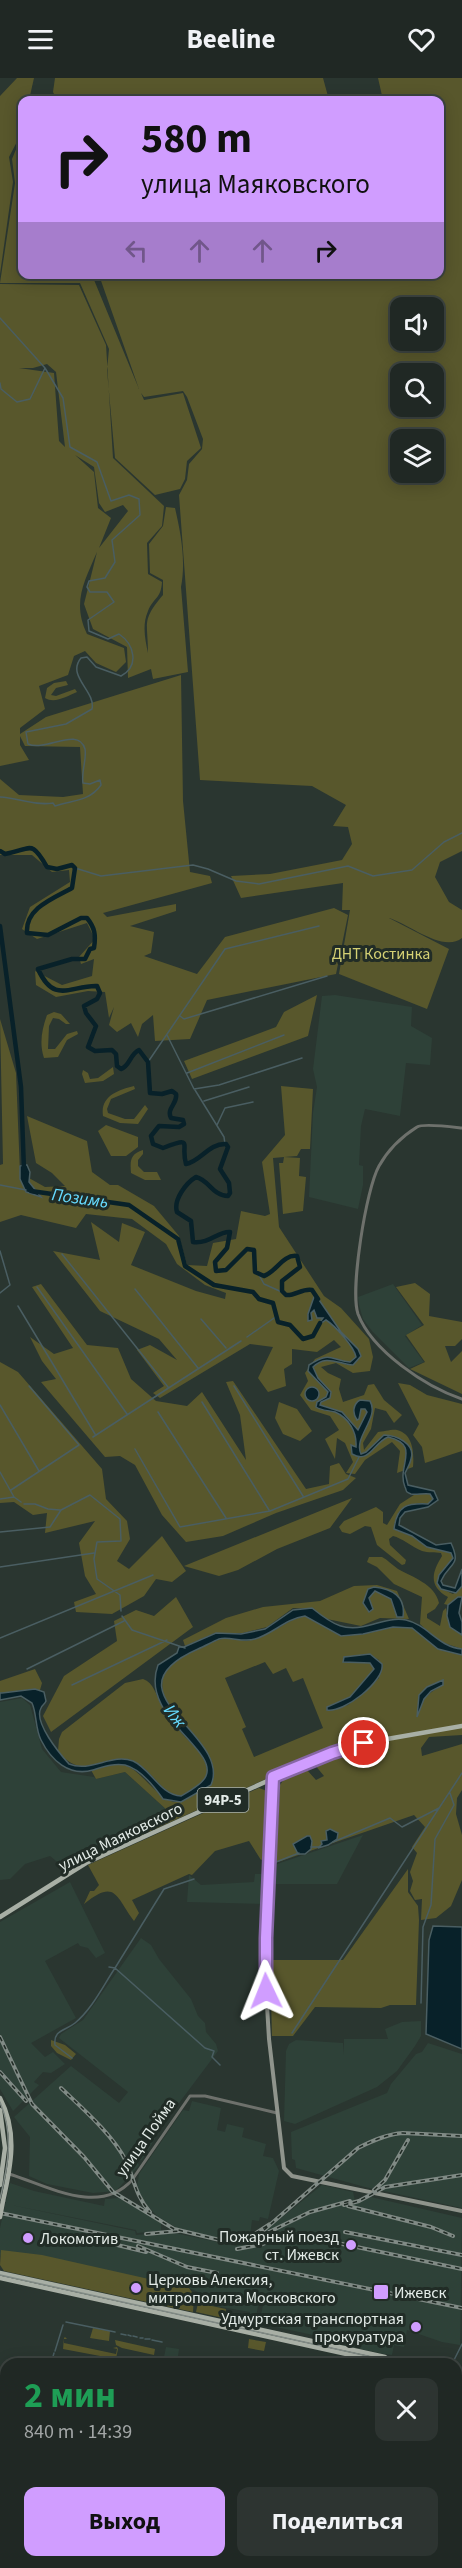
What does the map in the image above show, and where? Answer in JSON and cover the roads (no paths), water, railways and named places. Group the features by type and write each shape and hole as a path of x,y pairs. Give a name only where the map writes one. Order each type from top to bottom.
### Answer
{"main road":[{"name":"улица Маяковского","path":"0,1917 86,1863 273,1777 332,1753 364,1743 462,1726"},
{"path":"273,1777 265,1971 283,2163 289,2175 462,2211"},
{"path":"0,2098 12,2134 0,2185"},
{"path":"0,2110 4,2136 3,2201 0,2217"},
{"path":"0,2273 368,2358"},
{"path":"0,2278 385,2357"}],"street":[{"path":"462,1128 419,1125 393,1146 375,1173 365,1217 355,1281 356,1304 364,1324 384,1348 405,1368 428,1384 462,1399"},
{"name":"улица Пойма","path":"4,2173 44,2188 81,2197 114,2193 123,2189 132,2180 190,2096 205,2096 277,2113"}],"water":[{"path":"27,1165 30,1172 29,1182 41,1197 26,1192 20,1179 20,1166"},
{"path":"315,1294 361,1356 353,1365 327,1360 313,1367 318,1378 331,1392 330,1398 321,1402 320,1405 342,1412 358,1430 367,1412 361,1409 357,1420 354,1414 355,1406 360,1400 370,1401 372,1414 360,1441 361,1454 384,1435 404,1441 411,1449 410,1463 405,1473 408,1485 434,1491 438,1500 428,1507 405,1512 400,1518 399,1525 436,1545 451,1543 455,1561 441,1581 443,1585 455,1588 462,1569 462,1586 456,1593 441,1589 437,1583 439,1575 453,1558 451,1553 427,1547 412,1536 394,1529 395,1521 404,1507 428,1504 433,1499 430,1494 413,1494 406,1491 403,1479 406,1457 404,1445 388,1437 367,1455 352,1454 351,1445 356,1447 356,1441 348,1422 335,1412 316,1407 317,1402 326,1397 328,1392 308,1371 309,1365 326,1357 350,1362 356,1357 348,1342 330,1323 326,1320 317,1326 323,1318 317,1318 314,1310 311,1313 312,1320 308,1321"},
{"path":"309,1387 315,1387 319,1394 315,1401 309,1401 305,1397 305,1391"},
{"path":"374,1587 392,1592 400,1599 403,1617 397,1617 391,1599 375,1591 369,1598 373,1609 369,1612 363,1603 368,1589"},
{"path":"458,1597 462,1597 459,1613 462,1635 450,1627 447,1616 448,1605"},
{"name":"Иж","path":"312,1608 333,1623 347,1627 364,1627 386,1621 406,1620 421,1626 446,1644 462,1649 462,1655 438,1649 412,1628 393,1627 341,1636 305,1616 291,1620 255,1639 223,1638 198,1649 171,1665 162,1681 165,1697 204,1748 213,1766 211,1785 181,1802 163,1799 141,1774 125,1765 112,1765 84,1772 69,1769 50,1754 41,1740 32,1703 21,1696 0,1700 0,1693 35,1689 44,1692 46,1701 41,1708 41,1721 49,1738 69,1764 85,1766 117,1759 133,1761 161,1787 174,1795 181,1796 202,1782 206,1776 207,1766 201,1754 168,1715 159,1700 155,1683 158,1665 177,1653 179,1647 216,1633 241,1634 265,1629 293,1610"},
{"path":"370,1654 382,1664 377,1679 353,1701 334,1710 327,1710 327,1707 350,1697 374,1669 370,1663 343,1662 344,1657"},
{"path":"443,1680 443,1685 431,1691 424,1699 417,1717 419,1695 427,1687"},
{"path":"330,1829 338,1833 337,1839 318,1848 322,1844 321,1841 327,1840 326,1831"},
{"path":"310,1836 312,1841 311,1849 305,1854 298,1854 293,1844"},
{"path":"433,1926 462,1927 462,2049 426,2034 429,1940"}],"waterway":[{"name":"Позимь","path":"0,318 45,368 63,398 70,447 97,462 111,501 129,495 139,499 140,515 112,540 115,562 105,578 89,581 87,587 90,592 107,592 114,602 88,620 89,631 108,639 119,634 124,638 133,655 131,667 121,676 96,667 87,657 81,658 77,671 90,696 92,709 66,724 26,732 28,744 35,746 69,739 81,743 85,749 83,783 90,784 100,780 101,785 86,798 55,806 53,803 0,797"},
{"name":"Позимь","path":"0,383 1,389 17,402 30,399 45,368"},
{"path":"75,868 101,876 193,865 236,881 259,884 348,866 373,876 412,870 444,842 462,833"},
{"name":"Позимь","path":"0,851 5,854 30,848 37,852 47,867 57,869 72,865 75,868 72,888 36,910 28,924 27,933 48,935 81,918 87,918 92,925 95,935 94,948 90,949 85,959 72,959 38,969 50,987 57,990 97,986 100,993 97,999 84,1006 86,1013 96,1026 88,1047 95,1051 112,1050 116,1054 117,1066 121,1069 139,1050 148,1062 150,1093 162,1094 172,1091 176,1094 170,1115 171,1118 183,1120 184,1124 179,1127 159,1126 151,1136 153,1144 163,1148 183,1143 186,1164 196,1160 215,1146 226,1144 228,1147 220,1169 229,1183 228,1196 218,1193 196,1177 188,1183 177,1202 177,1212 191,1221 193,1242 204,1241 230,1232 227,1248 215,1262 216,1271 226,1270 247,1249 254,1250 255,1272 264,1276 284,1260 297,1256 300,1267 282,1281 282,1291 289,1295 312,1290 318,1299"},
{"name":"Позимь","path":"0,926 21,1087 24,1171"},
{"path":"148,1062 225,949 319,926"},
{"path":"180,1016 184,1019 327,976"},
{"path":"167,1035 194,1089 219,1085 302,1058"},
{"path":"187,1073 284,1035"},
{"path":"204,1101 249,1087"},
{"path":"195,1090 224,1137 225,1144"},
{"path":"217,1125 225,1108 253,1102"},
{"path":"0,1185 26,1190"},
{"name":"Позимь","path":"31,1191 129,1205 178,1239 185,1266 214,1285 253,1292 259,1299 273,1303 278,1322 290,1325 303,1339 313,1336 320,1323"},
{"path":"0,1251 10,1285 0,1293"},
{"path":"62,1254 168,1387"},
{"path":"259,1275 264,1284 284,1293"},
{"path":"37,1287 127,1414"},
{"path":"135,1289 198,1368"},
{"path":"18,1306 95,1434"},
{"path":"247,1337 277,1316"},
{"path":"201,1319 226,1348"},
{"path":"93,1437 241,1341"},
{"path":"11,1490 79,1445 29,1386"},
{"path":"234,1386 303,1496"},
{"path":"202,1402 269,1510"},
{"path":"0,1405 39,1471"},
{"path":"158,1412 226,1518"},
{"path":"135,1449 180,1527 270,1511 348,1479 359,1457"},
{"path":"0,1472 14,1497 21,1502"},
{"path":"0,1532 50,1527 61,1510 90,1495 120,1519 121,1541 97,1542 94,1559 97,1579 120,1595 121,1611"},
{"path":"0,1499 14,1497"},
{"path":"24,1504 35,1504 48,1509 60,1510"},
{"path":"0,1567 94,1553"},
{"path":"0,1638 153,1575"},
{"path":"122,1616 132,1630 185,1648"},
{"path":"27,1669 124,1621"},
{"path":"72,1685 167,1640"},
{"path":"292,2033 462,1773"},
{"path":"421,2003 423,1927 431,1905 435,1839 454,1805 450,1793"},
{"path":"333,1842 390,1818 402,1827 439,1808"},
{"path":"311,1847 320,1847"},
{"path":"276,1862 299,1853"},
{"path":"194,1879 164,1889 115,1968 205,2048 214,2051 212,2057 220,2065"},
{"path":"72,2058 55,2045 56,2036 60,2031 75,2023 87,2011 115,1968 109,1967"},
{"path":"66,2322 115,2332"},
{"path":"55,2351 63,2325"},
{"path":"121,2334 126,2335"},
{"path":"133,2336 137,2337"},
{"path":"145,2339 150,2339"},
{"path":"152,2340 162,2342"},
{"path":"455,2358 462,2344"},
{"path":"53,2358 54,2353"}],"tram line":[{"path":"0,2102 8,2138 7,2163 0,2199"},
{"path":"0,2275 377,2358"}],"railway":[{"path":"0,2037 32,2104 84,2157 113,2192 174,2229 228,2242 242,2242 270,2224"},
{"path":"0,2072 26,2101"},
{"path":"61,2088 113,2141 126,2161 138,2194 150,2212"},
{"path":"264,2230 363,2145 385,2136 403,2133 462,2136"},
{"path":"374,2190 385,2180 408,2140"},
{"path":"344,2205 359,2201 385,2187 462,2175"},
{"path":"269,2232 310,2212 350,2201"},
{"path":"348,2206 431,2227 453,2236"},
{"path":"0,2213 462,2308"},
{"path":"146,2234 179,2231"},
{"path":"345,2232 462,2255"},
{"path":"237,2249 263,2244 285,2235"},
{"path":"279,2239 291,2235 304,2236 462,2269"},
{"path":"105,2242 146,2252"},
{"path":"138,2246 187,2267 217,2273"}],"place":[{"name":"Локомотив","path":"28,2238"},
{"name":"Пожарный поезд ст. Ижевск","path":"351,2245"},
{"name":"Церковь Алексия, митрополита Московского","path":"136,2288"},
{"name":"Ижевск","path":"381,2292"},
{"name":"Удмуртская транспортная прокуратура","path":"416,2327"}],"park label":[{"name":"ДНТ Костинка","path":"381,953"}]}
